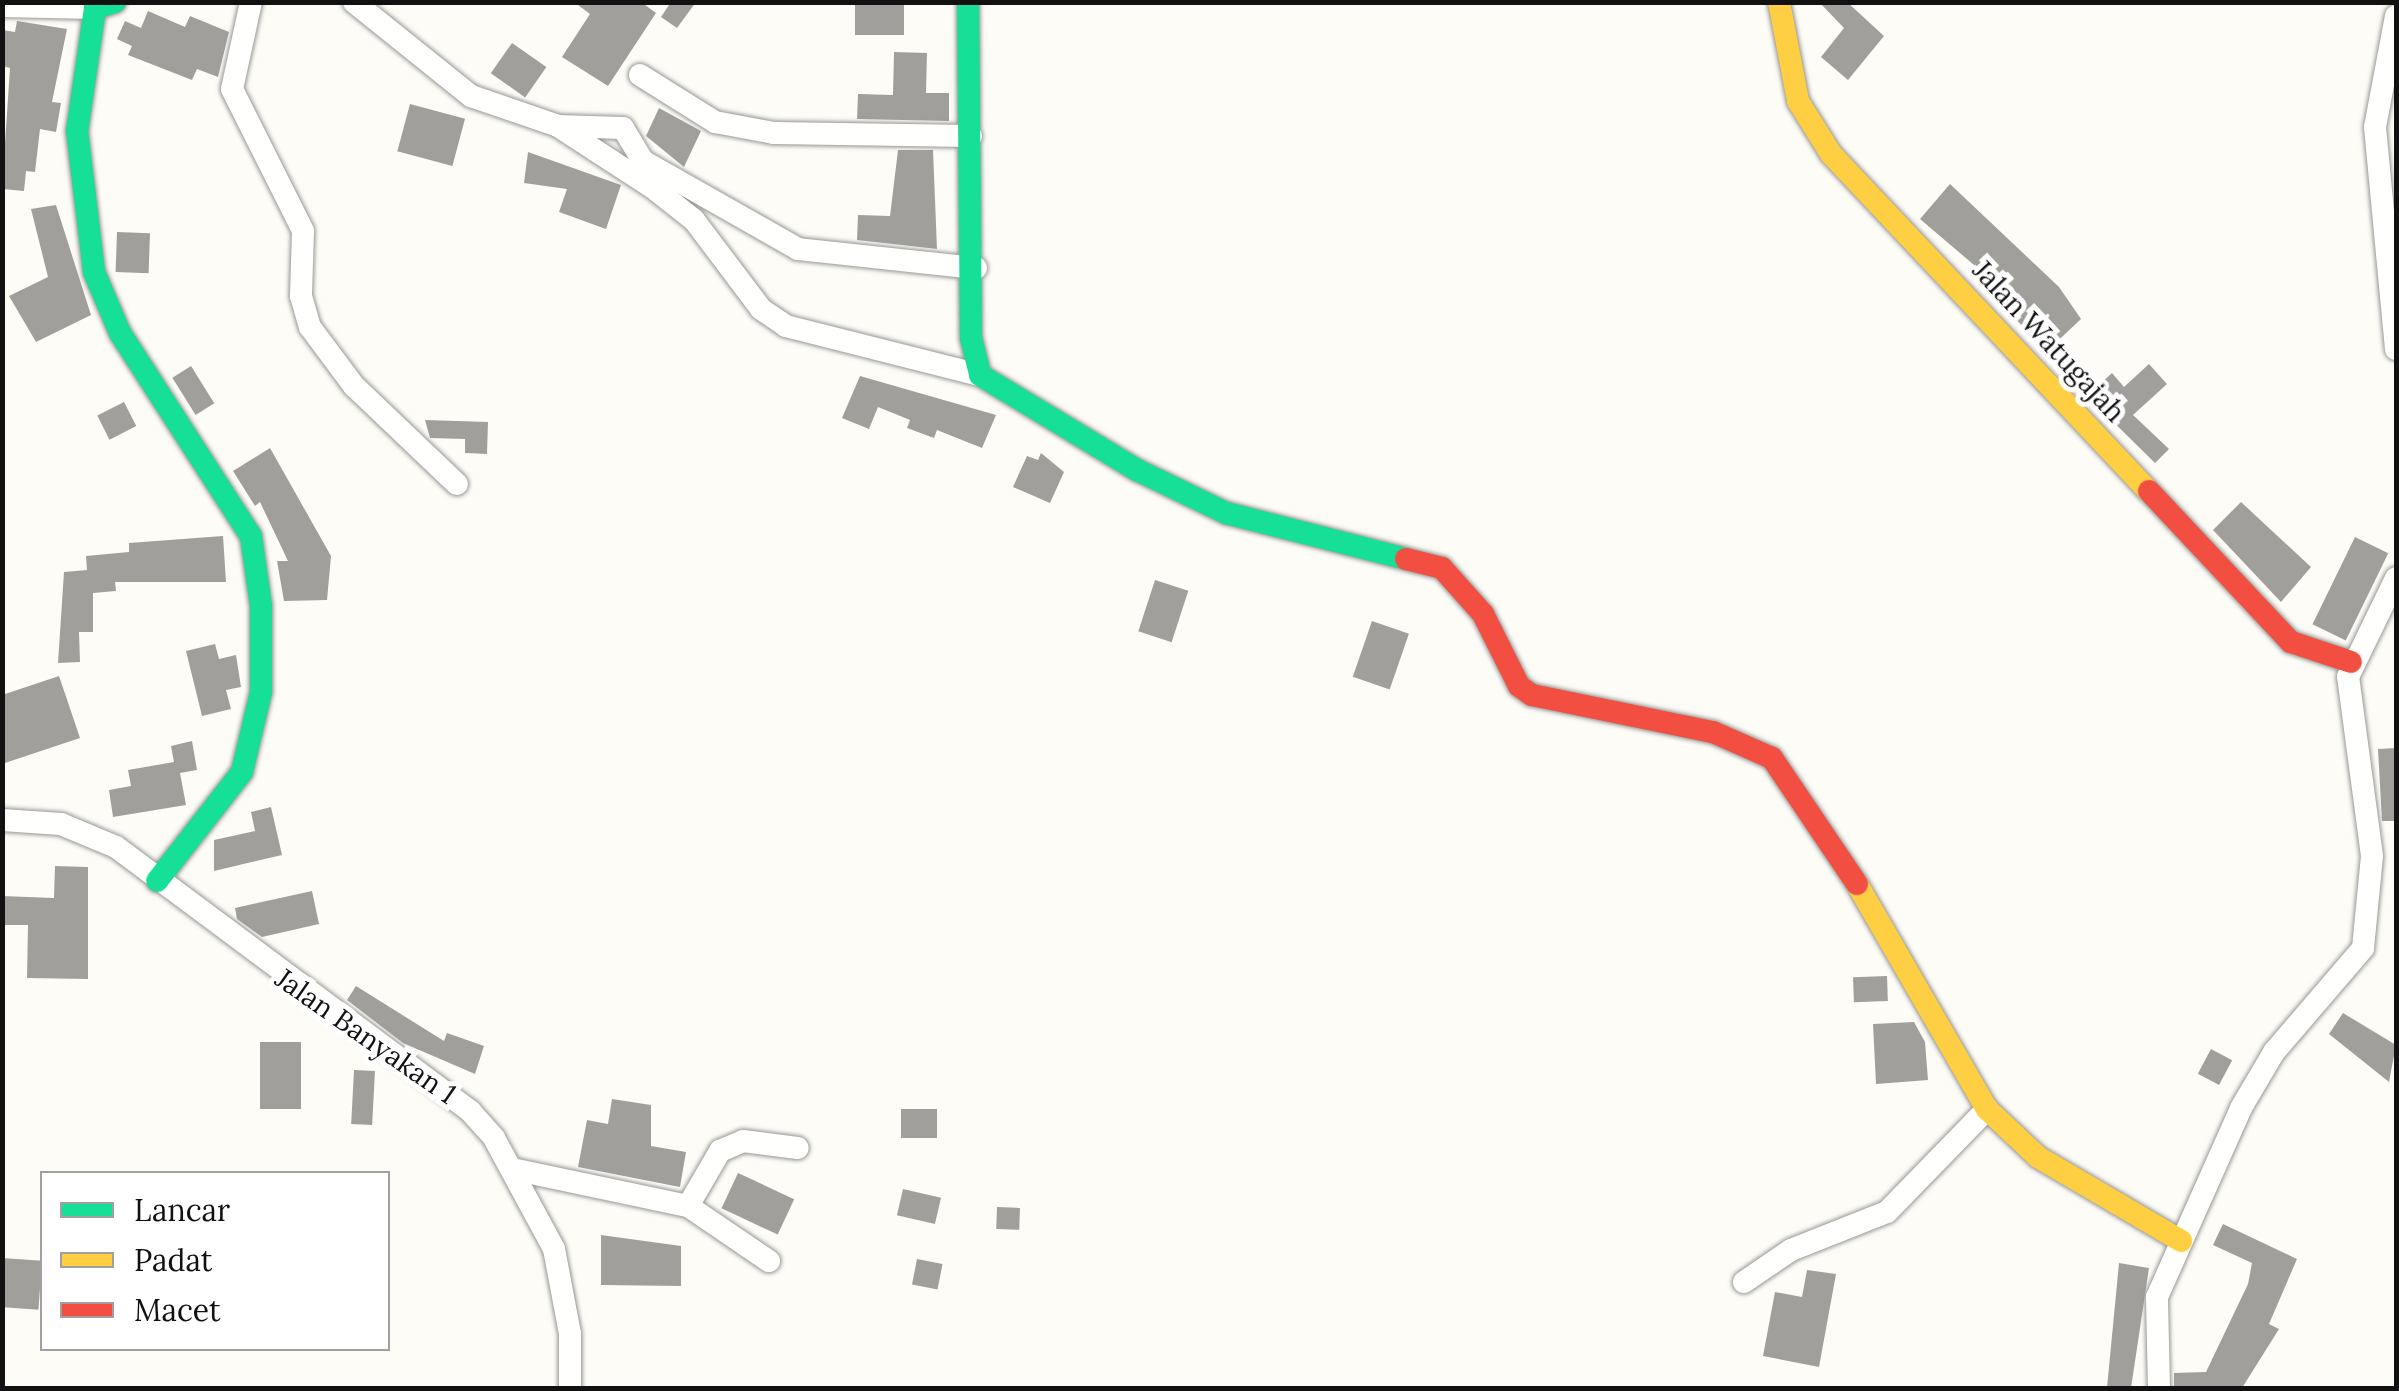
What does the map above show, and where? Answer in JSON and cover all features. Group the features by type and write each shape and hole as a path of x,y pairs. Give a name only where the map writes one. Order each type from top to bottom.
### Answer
{"street":[{"path":"251,2 232,89 302,231 301,296 310,327 354,386 457,484"},
{"path":"354,2 471,96 510,116 558,126 623,128 643,161 798,249 976,268"},
{"path":"968,2 976,268 971,338 980,375"},
{"name":"Jalan Watugajah","path":"1779,2 1798,101 1831,154 2291,642 2351,662"},
{"path":"2,6 105,5 77,131 94,272 120,333 236,507 258,564 262,692 242,772 157,881"},
{"path":"2396,16 2375,127 2396,349"},
{"path":"640,75 677,104 744,127 972,136"},
{"path":"558,126 694,220 739,284 786,326 980,375 1137,470 1226,512 1442,568 1484,614 1520,686 1532,694 1713,732 1772,758 1814,811 1987,1110 2038,1158 2181,1241"},
{"path":"2160,1388 2157,1297 2257,1076 2363,948 2372,856 2351,662 2396,578"},
{"name":"Jalan Banyakan 1","path":"2,820 90,833 445,1090 494,1138 554,1249 570,1334 570,1388"},
{"path":"1744,1282 1791,1250 1887,1212 1987,1110"},
{"path":"688,1206 720,1152 743,1141 798,1148"},
{"path":"512,1170 688,1206 769,1260"}],"building":[{"path":"574,2 641,2 656,13 608,86 562,57 590,14"},
{"path":"671,2 696,2 677,28 661,17"},
{"path":"855,2 904,2 904,35 855,35"},
{"path":"1819,2 1847,2 1884,36 1848,80 1821,57 1844,28"},
{"path":"148,11 185,27 190,16 229,32 218,77 197,69 192,80 128,55 132,46 117,39 125,21 141,28"},
{"path":"17,21 67,29 52,102 61,103 56,132 40,129 35,172 26,171 24,191 2,189 10,68 2,66 2,30 15,32"},
{"path":"512,43 546,67 525,97 491,73"},
{"path":"894,52 927,53 926,93 949,93 949,121 857,119 858,94 893,95"},
{"path":"410,104 465,119 452,166 397,151"},
{"path":"659,108 701,131 684,167 646,136"},
{"path":"898,150 933,150 937,249 857,240 858,215 890,216"},
{"path":"528,152 621,185 606,229 559,212 567,189 524,183"},
{"path":"1950,184 2059,287 2081,319 2047,351 1987,290 1994,282 1920,219"},
{"path":"56,205 91,315 36,342 9,296 48,277 31,209"},
{"path":"117,232 150,233 149,273 116,272"},
{"path":"2149,364 2167,384 2133,415 2169,449 2155,463 2087,396 2112,373 2124,387"},
{"path":"191,366 214,403 196,415 172,378"},
{"path":"860,376 996,415 982,448 937,430 934,438 907,428 910,420 878,407 869,429 842,418"},
{"path":"124,402 136,426 110,440 97,416"},
{"path":"425,420 488,422 487,454 465,453 465,439 430,438"},
{"path":"270,448 331,556 327,600 284,601 277,561 288,561 260,502 255,506 233,471"},
{"path":"1041,453 1064,472 1050,503 1013,487 1027,456 1038,460"},
{"path":"2241,502 2311,567 2281,602 2213,530"},
{"path":"223,536 226,582 115,582 116,591 93,593 93,632 79,632 80,662 58,663 64,572 87,570 86,556 129,552 129,543"},
{"path":"2355,537 2388,553 2346,640 2312,624"},
{"path":"1155,580 1188,591 1172,642 1138,631"},
{"path":"1372,621 1409,634 1390,689 1353,677"},
{"path":"215,644 219,659 236,655 241,687 226,690 231,709 202,716 186,651"},
{"path":"59,676 80,738 2,764 2,695"},
{"path":"192,741 197,770 180,773 186,805 113,817 109,790 131,786 128,770 174,762 171,746"},
{"path":"2396,748 2396,821 2382,821 2378,749"},
{"path":"271,807 282,855 214,871 214,840 255,831 251,812"},
{"path":"55,866 88,867 88,979 27,978 28,925 2,925 2,896 54,898"},
{"path":"312,891 319,924 262,937 237,919 235,908"},
{"path":"1887,976 1888,1001 1854,1002 1853,977"},
{"path":"356,986 444,1041 447,1033 484,1046 475,1074 403,1043 347,1000"},
{"path":"2343,1013 2396,1045 2389,1082 2329,1034"},
{"path":"1914,1022 1925,1042 1928,1080 1876,1084 1873,1024"},
{"path":"260,1042 301,1042 301,1109 260,1109"},
{"path":"2211,1049 2232,1060 2219,1085 2198,1074"},
{"path":"354,1070 375,1071 372,1125 351,1124"},
{"path":"612,1099 651,1105 651,1146 686,1152 680,1187 578,1167 587,1120 608,1124"},
{"path":"901,1109 937,1109 937,1138 901,1138"},
{"path":"738,1173 794,1199 778,1235 722,1208"},
{"path":"903,1189 941,1198 935,1224 897,1215"},
{"path":"997,1207 1020,1208 1019,1230 996,1229"},
{"path":"2223,1224 2297,1259 2269,1324 2279,1329 2242,1388 2174,1388 2174,1373 2206,1372 2248,1284 2252,1263 2213,1245"},
{"path":"601,1235 681,1246 681,1286 601,1285"},
{"path":"2,1258 40,1261 38,1310 2,1307"},
{"path":"917,1259 943,1264 938,1289 912,1285"},
{"path":"2119,1263 2149,1268 2131,1388 2107,1388"},
{"path":"1807,1270 1836,1274 1819,1367 1763,1356 1775,1292 1802,1297"}],"traffic: fast":[{"path":"115,2 95,8 77,131 94,272 120,333 251,536 261,606 261,692 242,772 157,881"},
{"path":"968,2 971,338 980,375 1137,470 1226,513 1406,559"}],"traffic: slow":[{"path":"1779,2 1798,101 1831,154 2149,491"},
{"path":"1857,884 1987,1109 2038,1157 2181,1241"}],"traffic: jam":[{"path":"2149,491 2291,642 2351,662"},
{"path":"1406,559 1442,568 1483,614 1519,686 1532,695 1713,732 1772,758 1857,884"}]}
